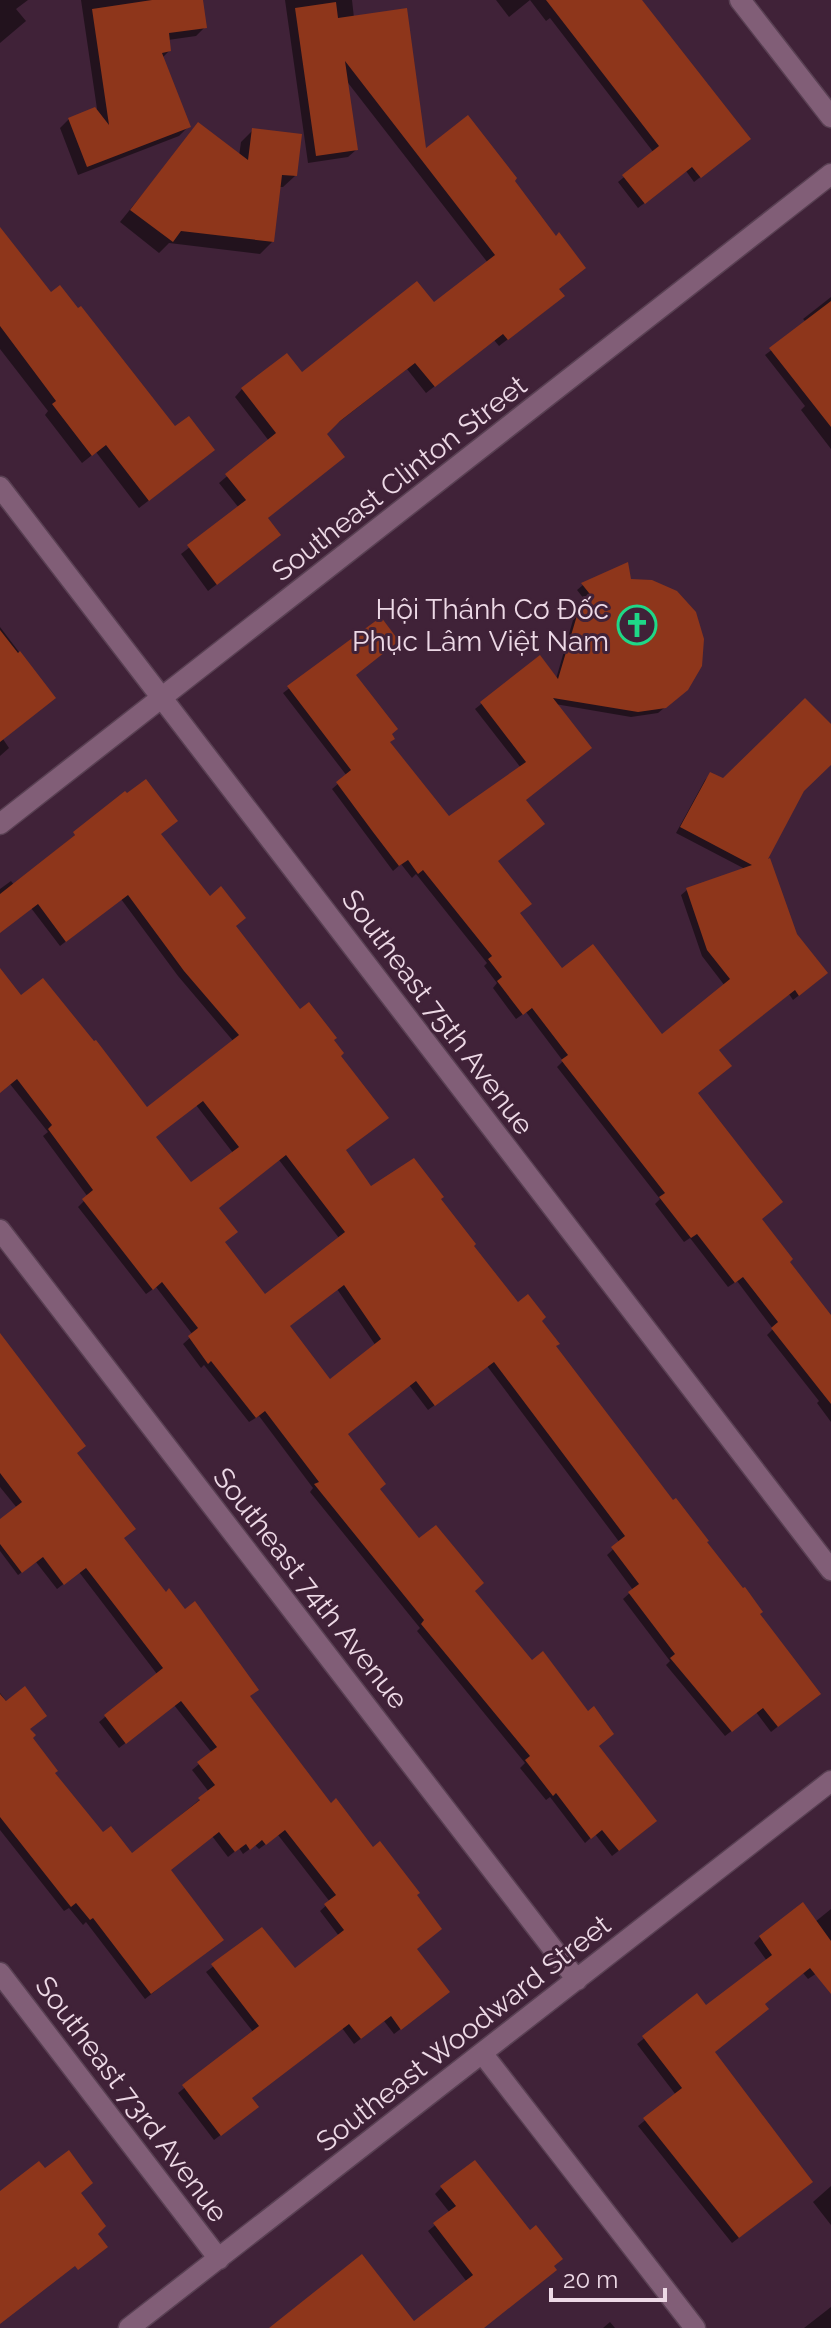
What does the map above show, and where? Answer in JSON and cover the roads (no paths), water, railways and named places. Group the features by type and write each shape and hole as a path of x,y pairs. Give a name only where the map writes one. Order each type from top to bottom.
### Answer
{"street":[{"path":"740,0 831,117"},
{"name":"Southeast Clinton Street","path":"0,824 831,174"},
{"name":"Southeast 75th Avenue","path":"0,487 831,1570"},
{"name":"Southeast 74th Avenue","path":"0,1230 577,1980"},
{"name":"Southeast Woodward Street","path":"129,2328 831,1781"},
{"name":"Southeast 73rd Avenue","path":"0,1973 219,2259"},
{"path":"482,2053 695,2328"}],"place":[{"name":"Hội Thánh Cơ Đốc Phục Lâm Việt Nam","path":"637,625"}]}
